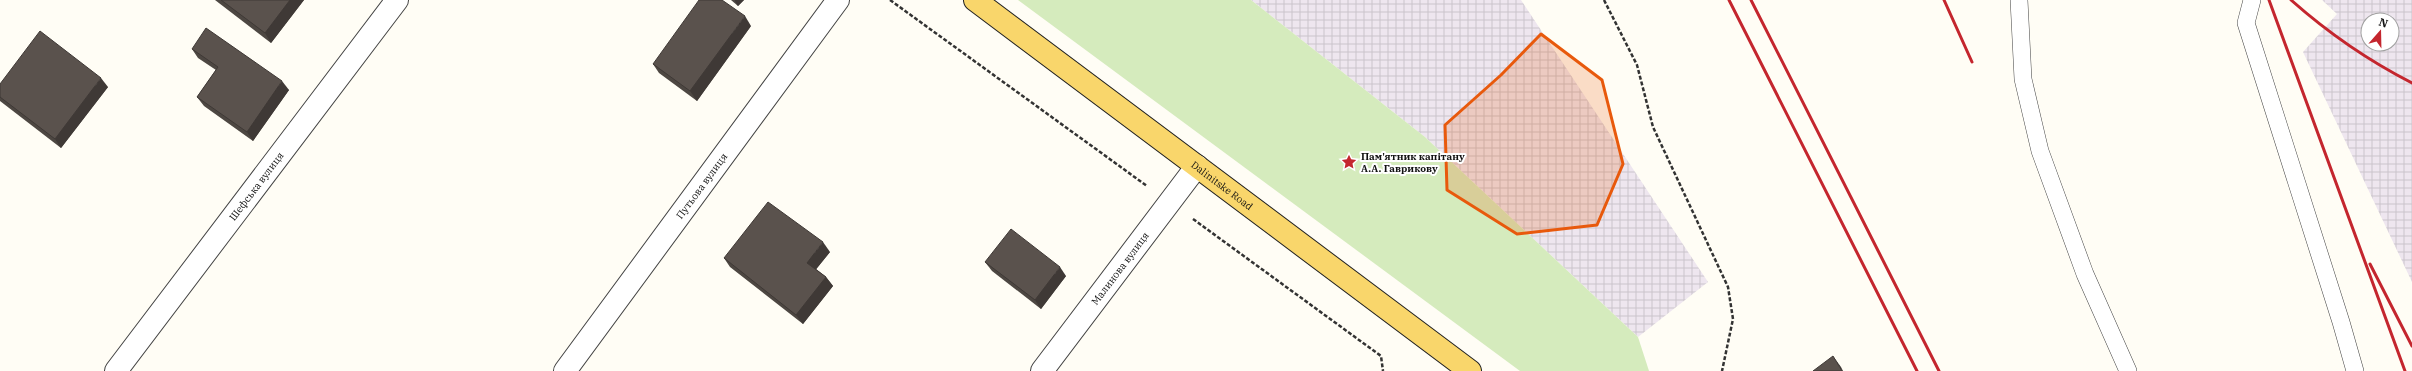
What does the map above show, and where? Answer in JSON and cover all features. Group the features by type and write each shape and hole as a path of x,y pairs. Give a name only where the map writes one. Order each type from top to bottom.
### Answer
{"main road":[{"name":"Dalinitske Road","path":"975,0 1470,371"}],"street":[{"name":"Шефська вулиця","path":"116,371 396,0"},
{"name":"Путьова вулиця","path":"565,371 838,0"},
{"name":"Малинова вулиця","path":"1042,371 1198,166"}],"lane":[{"path":"2019,0 2023,79 2040,152 2085,274 2128,371"},
{"path":"2252,0 2246,23 2341,322 2354,371"}],"path":[{"path":"890,0 1381,356 1383,371"},
{"path":"1604,0 1637,65 1653,127 1728,287 1733,319 1722,371"}],"highlighted area":[{"path":"1541,34 1602,80 1623,164 1597,225 1517,234 1447,190 1445,125 1501,75"}],"shaded area":[{"path":"1251,0 1521,0 1708,282 1638,337 1425,137"},
{"path":"2322,0 2412,0 2412,282 2303,52 2337,14"}],"green space":[{"path":"1018,0 1251,0 1425,137 1638,337 1649,371 1520,371"}],"building":[{"path":"221,0 290,0 265,33"},
{"path":"699,0 722,0 745,16 690,91 653,64"},
{"path":"206,28 282,81 247,132 197,97 218,67 192,49"},
{"path":"40,31 101,78 55,139 0,97 0,84"},
{"path":"768,202 823,242 807,263 826,277 796,315 724,258"},
{"path":"1011,229 1060,267 1035,300 985,262"},
{"path":"1833,356 1842,371 1813,371"}],"railway":[{"path":"1729,0 1917,371"},
{"path":"1751,0 1939,371"},
{"path":"1944,0 1972,62"},
{"path":"2269,0 2405,371"},
{"path":"2291,0 2349,45 2412,83"},
{"path":"2370,264 2412,346"}],"place":[{"name":"Пам'ятник капітану А.А. Гаврикову","path":"1349,162"}]}
